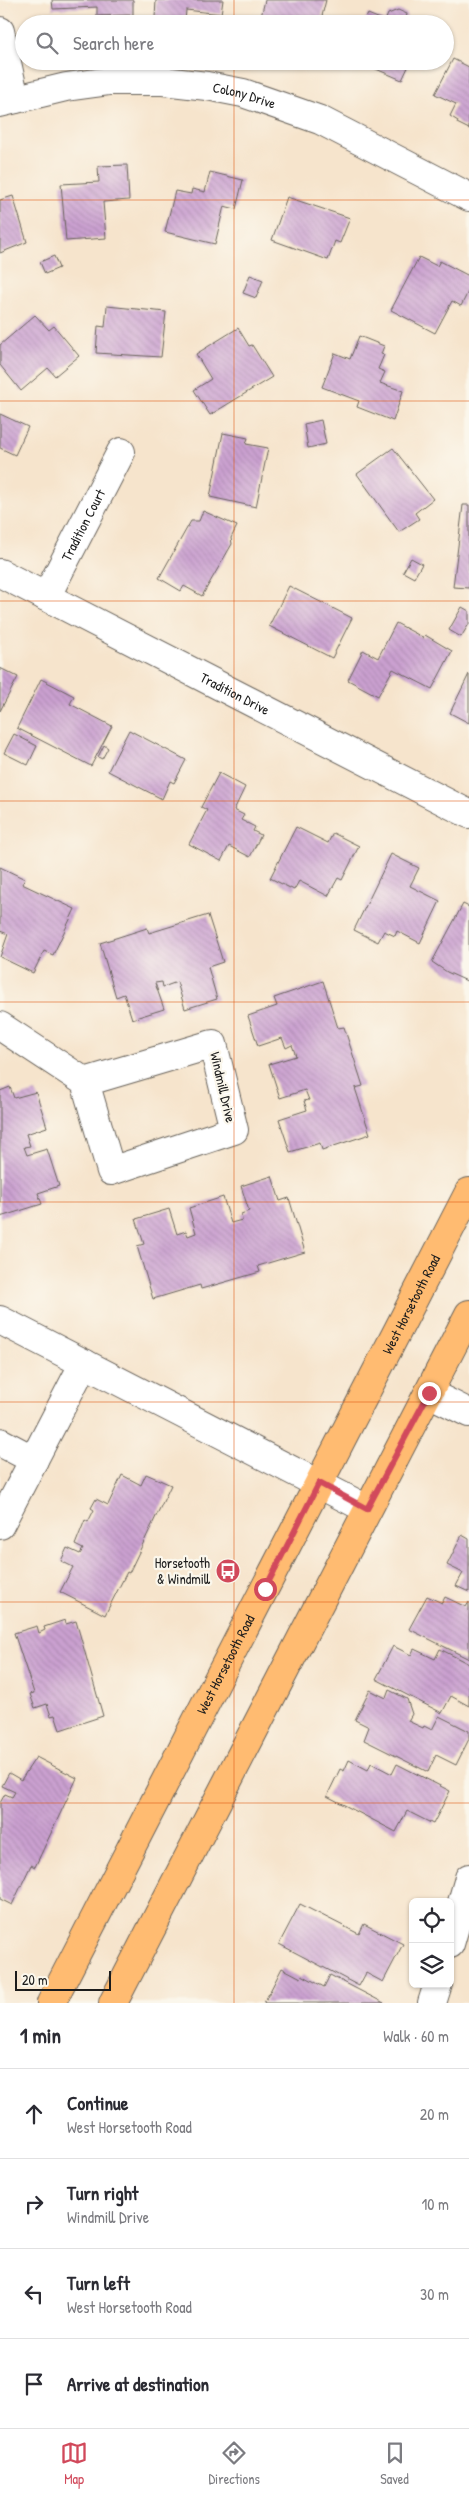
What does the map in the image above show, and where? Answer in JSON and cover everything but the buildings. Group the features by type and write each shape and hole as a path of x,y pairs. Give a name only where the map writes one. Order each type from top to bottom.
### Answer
{"main road":[{"name":"West Horsetooth Road","path":"51,2003 469,1192"},
{"path":"113,2003 469,1314"}],"street":[{"path":"0,31 7,101"},
{"name":"Colony Drive","path":"7,101 66,87 110,81 162,81 243,93 320,120 469,197"},
{"name":"Tradition Court","path":"46,597 121,452"},
{"name":"Tradition Drive","path":"0,573 469,814"},
{"path":"0,1026 85,1082"},
{"name":"Windmill Drive","path":"213,1044 234,1130 111,1171 85,1082 213,1044"},
{"path":"0,1320 367,1509"},
{"path":"0,1525 84,1363"},
{"path":"429,1393 469,1413"},
{"path":"0,1442 34,1460"},
{"path":"450,1943 469,1878"},
{"path":"432,2003 437,1988"}],"place":[{"name":"Horsetooth & Windmill","path":"228,1571"}],"route":[{"path":"265,1589 319,1483 367,1509 429,1393"}]}
